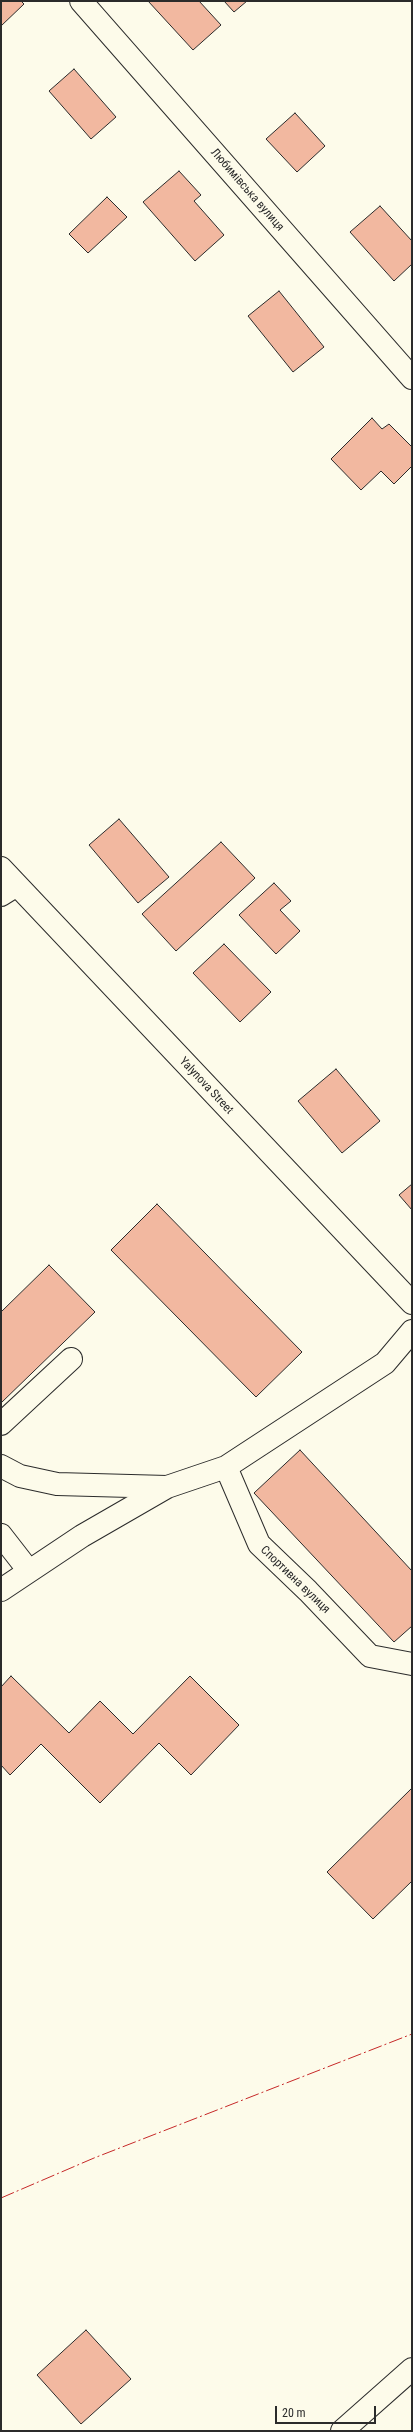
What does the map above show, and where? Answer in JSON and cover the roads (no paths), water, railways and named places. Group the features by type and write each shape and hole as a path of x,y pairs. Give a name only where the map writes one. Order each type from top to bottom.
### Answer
{"street":[{"name":"Любимівська вулиця","path":"81,1 412,378"},
{"name":"Yalynova Street","path":"1,868 9,890 412,1303"},
{"path":"1,1590 82,1536 167,1487 226,1467 385,1363 412,1330"},
{"path":"1,1424 71,1359"},
{"path":"1,1466 20,1476 56,1484 167,1487"},
{"name":"Спортивна вулиця","path":"226,1467 258,1544 308,1591 370,1656 412,1664"},
{"path":"1,1535 29,1572"},
{"path":"342,2431 412,2369"}]}
